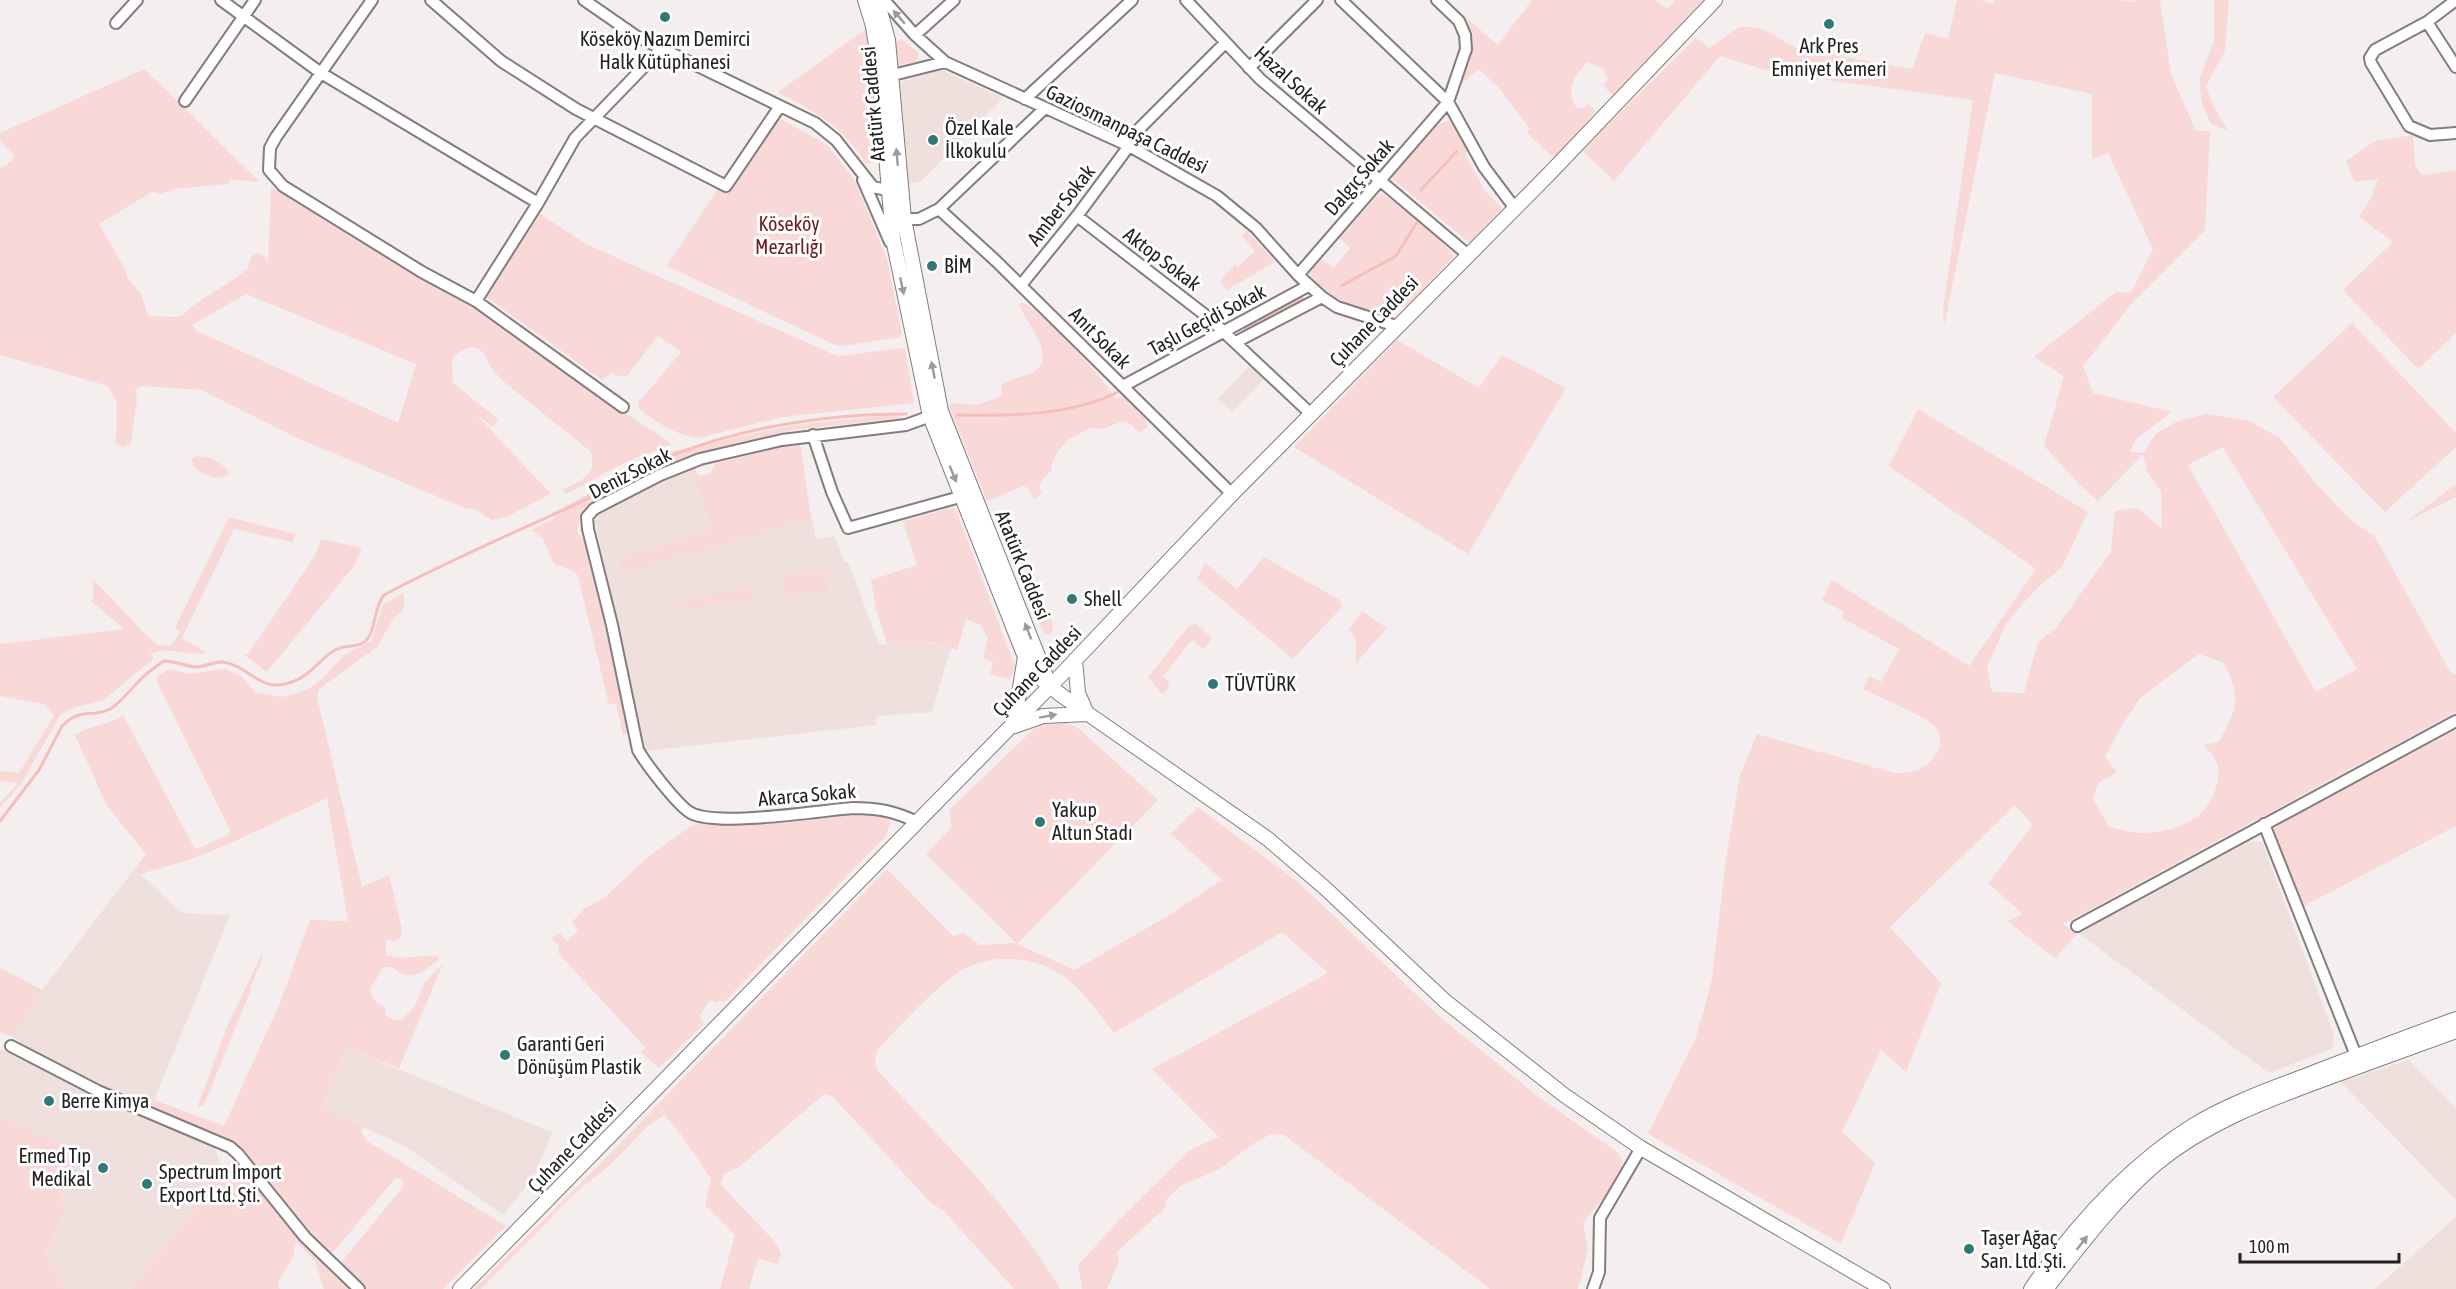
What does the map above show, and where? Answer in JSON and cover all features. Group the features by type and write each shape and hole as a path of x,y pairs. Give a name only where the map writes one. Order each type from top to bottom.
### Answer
{"main road":[{"name":"Atatürk Caddesi","path":"865,0 873,26 878,59 897,219 936,414"},
{"name":"Atatürk Caddesi","path":"877,0 888,40 894,188"},
{"name":"Çuhane Caddesi","path":"460,1289 1076,660 1232,494 1467,254 1549,174 1715,0"},
{"name":"Atatürk Caddesi","path":"897,219 896,256 936,414 1025,657 1032,670 1050,686"},
{"name":"Atatürk Caddesi","path":"967,495 1050,686"},
{"path":"1025,657 1012,725 1043,716 1087,714"},
{"path":"1076,660 1078,693 1087,714"},
{"path":"1050,686 1268,840 1325,888 1426,984 1556,1090 1641,1148 1882,1289"},
{"path":"2046,1289 2113,1205 2174,1150 2251,1107 2456,1019"},
{"path":"2031,1289 2073,1234 2098,1206 2138,1166 2195,1124 2230,1106 2358,1061 2456,1030"}],"street":[{"path":"116,23 137,0"},
{"path":"221,0 321,73 538,203"},
{"path":"184,101 255,0"},
{"path":"372,0 276,136 268,159 269,170 283,186 422,272 476,301 622,407"},
{"path":"431,0 501,61 592,118 726,186 780,106"},
{"path":"584,0 636,36 805,117 826,131 848,153 873,187 894,188"},
{"name":"Gaziosmanpaşa Caddesi","path":"885,0 915,35 945,62 1126,145 1186,176 1231,206 1256,228 1308,286 1322,297 1337,307 1396,326"},
{"path":"915,35 954,0"},
{"name":"Hazal Sokak","path":"1186,0 1249,68 1467,254"},
{"path":"1249,68 1317,0"},
{"path":"1341,0 1448,102 1484,167 1514,207"},
{"path":"1437,0 1459,21 1465,35 1466,49 1448,102"},
{"path":"2456,0 2427,21 2371,53 2371,63 2409,126 2430,135 2456,133"},
{"path":"1025,99 1128,2"},
{"path":"2427,21 2456,67"},
{"name":"Amber Sokak","path":"1021,285 1077,216 1126,145 1225,43"},
{"path":"476,301 538,203 575,138 661,49"},
{"path":"890,76 945,62"},
{"name":"Dalgıç Sokak","path":"1298,275 1448,102"},
{"path":"897,219 925,217 939,209 1045,108"},
{"path":"858,168 896,256"},
{"name":"Anıt Sokak","path":"939,209 1021,285 1232,494"},
{"name":"Aktop Sokak","path":"1077,216 1225,332 1311,414"},
{"name":"Taşlı Geçidi Sokak","path":"1123,386 1308,286"},
{"path":"1236,342 1322,297"},
{"name":"Deniz Sokak","path":"698,817 688,812 644,762 638,750 587,517 594,509 680,466 752,446 813,435 906,425 936,414"},
{"path":"813,435 832,492 848,528 967,495"},
{"path":"2077,926 2456,721"},
{"name":"Akarca Sokak","path":"698,817 728,819 872,808 895,812 917,822"},
{"path":"2264,824 2358,1061"},
{"path":"11,1046 98,1091 230,1147 305,1237 359,1289"},
{"path":"1593,1289 1599,1272 1600,1218 1641,1148"}],"shaded area":[{"name":"Özel Kale İlkokulu","path":"942,70 1003,98 921,181 909,184 897,83"},
{"path":"1252,363 1266,377 1232,412 1218,399"},
{"path":"683,468 695,468 712,531 810,511 816,539 834,536 845,563 848,562 879,645 923,641 951,648 932,712 876,716 876,725 645,751 594,515"},
{"path":"2250,841 2262,842 2334,1035 2333,1048 2269,1073 2078,933"},
{"path":"133,871 140,874 181,912 230,915 151,1108 37,1053 13,1037 42,990"},
{"path":"346,1048 552,1132 534,1177 503,1215 408,1148 322,1107"},
{"path":"0,1049 108,1102 215,1147 223,1175 131,1289 66,1289 45,1252 66,1210 59,1206 79,1153 0,1115"},
{"path":"2409,1060 2456,1108 2456,1200 2341,1082"},
{"path":"2456,1217 2456,1289 2375,1289"}],"green space":[{"path":"1445,0 1498,45 1532,0 1655,0 1668,9 1675,0 1705,0 1613,96 1603,85 1608,79 1603,69 1588,62 1583,66 1573,83 1571,95 1576,107 1582,109 1589,104 1596,111 1557,157 1552,156 1527,133 1530,129 1499,88 1479,69 1459,86 1469,60 1472,39 1465,21"},
{"path":"1957,0 1980,0 1993,4 1995,0 2135,2 2135,0 2160,0 2171,74 2196,131 2210,131 2205,230 2132,303 2083,366 2093,393 2172,412 2135,440 2130,452 2143,453 2156,434 2176,422 2206,414 2247,420 2280,438 2316,484 2350,519 2375,537 2451,673 2456,675 2456,712 2063,924 2078,933 2055,958 2007,921 2023,914 1988,883 2033,825 2015,805 1890,927 1941,983 1906,1072 1881,1050 1842,1132 1875,1163 1841,1244 1648,1134 1695,1040 1704,1010 1712,978 1726,858 1740,775 1757,734 1894,773 1917,771 1937,753 1940,737 1935,726 1863,689 1869,676 1881,682 1899,649 1842,618 1844,612 1822,600 1832,580 1969,666 2036,569 1889,466 1918,409 2088,512 2062,567 2033,592 2007,622 1987,667 1992,692 2024,693 2038,642 2055,629 2111,552 2115,511 2138,508 2162,529 2161,492 2147,472 2143,454 2098,501 2044,446 2064,376 2034,357 2116,292 2131,293 2153,249 2108,153 2092,160 2092,94 1995,73 1944,327 1943,310 1973,100 1776,73 1720,56 1614,181 1582,150 1696,38 1709,48 1739,27 1763,29 1796,48 1912,69 1925,33 1948,39","holes":["2223,447 2357,669 2316,692 2188,465","2199,654 2224,663 2235,695 2230,720 2219,742 2204,745 2216,761 2219,771 2210,801 2196,818 2164,831 2137,833 2109,827 2093,799 2098,783 2117,772 2105,757 2140,698"]},
{"path":"2214,0 2229,0 2225,51 2206,86 2213,105 2228,131 2210,123 2201,100 2200,78 2214,41"},
{"path":"866,29 877,161 866,164 849,141 828,122 778,92"},
{"path":"901,39 918,52 918,59 897,66 894,44"},
{"path":"144,69 260,182 228,179 230,182 227,184 174,189 160,194 152,192 99,224 125,269 127,277 141,294 148,316 183,315 248,268 251,257 257,253 264,255 268,263 271,187 471,306 617,411 627,414 672,444 624,463 566,494 562,490 581,480 590,472 592,459 590,451 503,381 482,352 473,347 464,349 452,360 453,383 498,419 493,427 475,413 551,494 508,516 492,520 473,508 467,509 297,438 201,390 143,386 135,389 137,399 131,443 123,447 116,444 117,403 108,386 0,355 0,168 12,161 14,155 0,141 0,133","holes":["246,294 416,364 398,423 197,331 192,325"]},
{"name":"Köseköy Mezarlığı","path":"774,115 827,145 854,179 887,259 902,333 900,337 843,346 835,345 667,266 721,184"},
{"path":"1452,120 1469,152 1465,154 1485,191 1502,208 1470,243 1390,177 1436,125"},
{"path":"2413,135 2415,164 2421,175 2456,170 2456,333 2418,369 2343,290 2393,242 2359,217 2371,198 2378,179 2354,182 2346,161 2375,141"},
{"path":"1380,193 1419,222 1454,256 1406,307 1356,308 1340,302 1319,285 1309,272 1321,259 1334,268 1350,248 1339,238"},
{"path":"539,213 586,244 837,356 905,348 914,403 782,417 698,438 667,428 639,409 638,403 681,352 658,336 627,376 612,373 602,380 486,297"},
{"path":"1247,231 1275,262 1227,290 1220,281 1235,264 1238,267 1255,251 1242,236"},
{"path":"1019,304 1031,307 1057,330 1116,399 1127,394 1144,417 1148,427 1139,433 1132,425 1123,421 1103,429 1090,428 1069,439 1058,451 1051,471 1039,487 1042,493 1034,499 1028,488 1023,486 987,501 949,407 952,403 976,405 1002,396 1001,386 1004,383 1032,373 1040,367 1043,359 1042,351 1021,309"},
{"path":"2352,323 2456,433 2456,447 2385,512 2273,397"},
{"path":"1397,340 1479,388 1502,355 1566,388 1468,554 1294,447"},
{"path":"893,415 903,418 792,430 688,458 586,508 580,515 577,532 584,541 602,613 609,628 628,727 628,732 623,735 616,703 609,705 578,576 574,571 554,564 543,539 531,530 555,518 552,513 594,491 602,483 619,473 665,453 793,425"},
{"path":"797,443 801,447 811,519 624,573 619,562 620,558 712,531 693,470 684,471 594,517 594,515 683,468 695,468 698,476 710,474 715,464"},
{"path":"197,456 215,460 229,472 221,478 206,475 193,466 192,458"},
{"path":"2456,484 2456,497 2406,522"},
{"path":"954,507 1015,666 1010,679 990,674 993,662 983,658 988,638 981,625 966,619 957,650 931,642 887,644 876,609 871,580 917,565 903,521"},
{"path":"229,517 295,534 293,542 234,529 182,638 207,653 156,651 150,654 154,658 104,700 73,708 60,715 21,784 0,808 0,803 18,783 0,781 0,771 19,773 54,716 44,704 0,696 0,644 124,629 90,600 93,600 93,579 145,634 158,645 170,646 181,632 175,628"},
{"path":"321,539 362,548 355,565 267,672 243,654 248,654 316,554"},
{"path":"1264,557 1340,600 1342,607 1293,659 1197,579 1205,563 1237,589"},
{"path":"825,569 830,604 827,604 825,591 786,596 783,575"},
{"path":"747,584 755,600 673,611 674,607"},
{"path":"403,593 405,603 402,611 393,619 377,647 319,689 317,697 362,887 389,875 402,929 401,937 395,941 386,939 386,955 401,958 437,955 439,959 422,972 411,975 399,972 392,967 384,967 370,988 373,997 376,1002 385,1007 386,1015 393,1020 401,1020 415,1006 425,982 443,964 399,1068 346,1048 322,1107 363,1127 361,1131 367,1141 506,1226 443,1289 366,1289 339,1265 401,1189 404,1184 402,1180 397,1178 393,1181 334,1251 328,1254 310,1237 230,1141 151,1108 154,1100 224,1126 280,1003 310,920 348,921 327,798 229,844 186,861 140,874 133,871 146,854 107,806 75,735 123,715 195,849 199,848 227,835 230,830 157,682 157,676 170,669 189,674 225,669 241,676 255,692 281,697 296,694 323,678 344,655 371,641 383,605"},
{"path":"1033,597 1050,616 1053,630 1049,635 1045,634 1026,600"},
{"path":"1362,611 1387,628 1356,663 1356,641 1349,629"},
{"path":"1196,624 1212,638 1204,649 1192,640 1163,676 1170,682 1165,693 1161,693 1148,677 1188,627"},
{"path":"1063,721 1078,728 1158,800 1017,944 1075,970 1171,914 1222,880 1171,834 1198,807 1298,882 1441,1018 1539,1097 1617,1152 1623,1162 1615,1185 1583,1222 1588,1249 1578,1289 1490,1289 1284,1135 1271,1134 1256,1142 1218,1170 1180,1186 1165,1201 1166,1207 1117,1252 1119,1261 1107,1289 1082,1289 1078,1265 1122,1217 1190,1150 1219,1137 1152,1069 1328,973 1282,932 1114,1033 1078,989 1053,969 1024,960 994,960 980,963 966,968 943,984 877,1050 875,1065 879,1072 999,1203 1041,1259 1060,1289 1014,1289 945,1212 930,1202 832,1096 824,1094 739,1167 724,1174 721,1185 777,1244 781,1254 778,1264 758,1258 749,1289 720,1289 735,1235 705,1205 711,1179 680,1133 664,1115 649,1125 607,1168 578,1190 481,1289 474,1289 599,1165 887,869 953,936 964,933 980,945 1016,943 926,854 952,827 949,810 1038,725"},
{"path":"2456,730 2456,826 2304,906 2273,833 2275,824"},
{"path":"858,811 886,818 891,822 885,837 723,1003 720,1000 717,1003 710,1000 699,1016 704,1024 659,1068 641,1052 645,1047 559,954 558,944 551,938 560,933 567,941 578,931 572,922 584,909 605,897 649,856 694,824 718,825"},
{"path":"263,952 250,992 206,1100 197,1108 228,1024"},
{"path":"0,968 42,990 13,1037 0,1032"},
{"path":"0,1115 79,1153 59,1205 66,1209 45,1252 66,1289 0,1289"},
{"path":"242,1169 294,1231 353,1289 324,1289 315,1261 296,1242 293,1257 280,1279 278,1286 280,1289 131,1289 223,1175"}],"waterway":[{"path":"1421,190 1457,151"},
{"path":"1341,286 1396,256 1417,222"},
{"path":"1245,328 1302,298"},
{"path":"1181,360 1225,338"},
{"path":"957,415 1039,413 1080,406 1118,392"},
{"path":"0,821 39,770 62,726 75,716 110,709 144,676 164,661 196,667 223,662 234,665 266,683 286,684 304,676 335,650 365,642 371,634 378,607 384,595 582,501 664,459 705,444 790,423 848,416 906,414"}],"place":[{"name":"Köseköy Nazım Demirci Halk Kütüphanesi","path":"665,17"},
{"name":"Ark Pres Emniyet Kemeri","path":"1829,24"},
{"name":"Özel Kale İlkokulu","path":"933,140"},
{"name":"BİM","path":"932,266"},
{"name":"Shell","path":"1072,599"},
{"name":"TÜVTÜRK","path":"1213,684"},
{"name":"Yakup Altun Stadı","path":"1040,822"},
{"name":"Garanti Geri Dönüşüm Plastik","path":"505,1055"},
{"name":"Berre Kimya","path":"49,1101"},
{"name":"Ermed Tıp Medikal","path":"103,1168"},
{"name":"Spectrum Import Export Ltd. Şti.","path":"147,1184"},
{"name":"Taşer Ağaç San. Ltd. Şti.","path":"1969,1249"}]}
